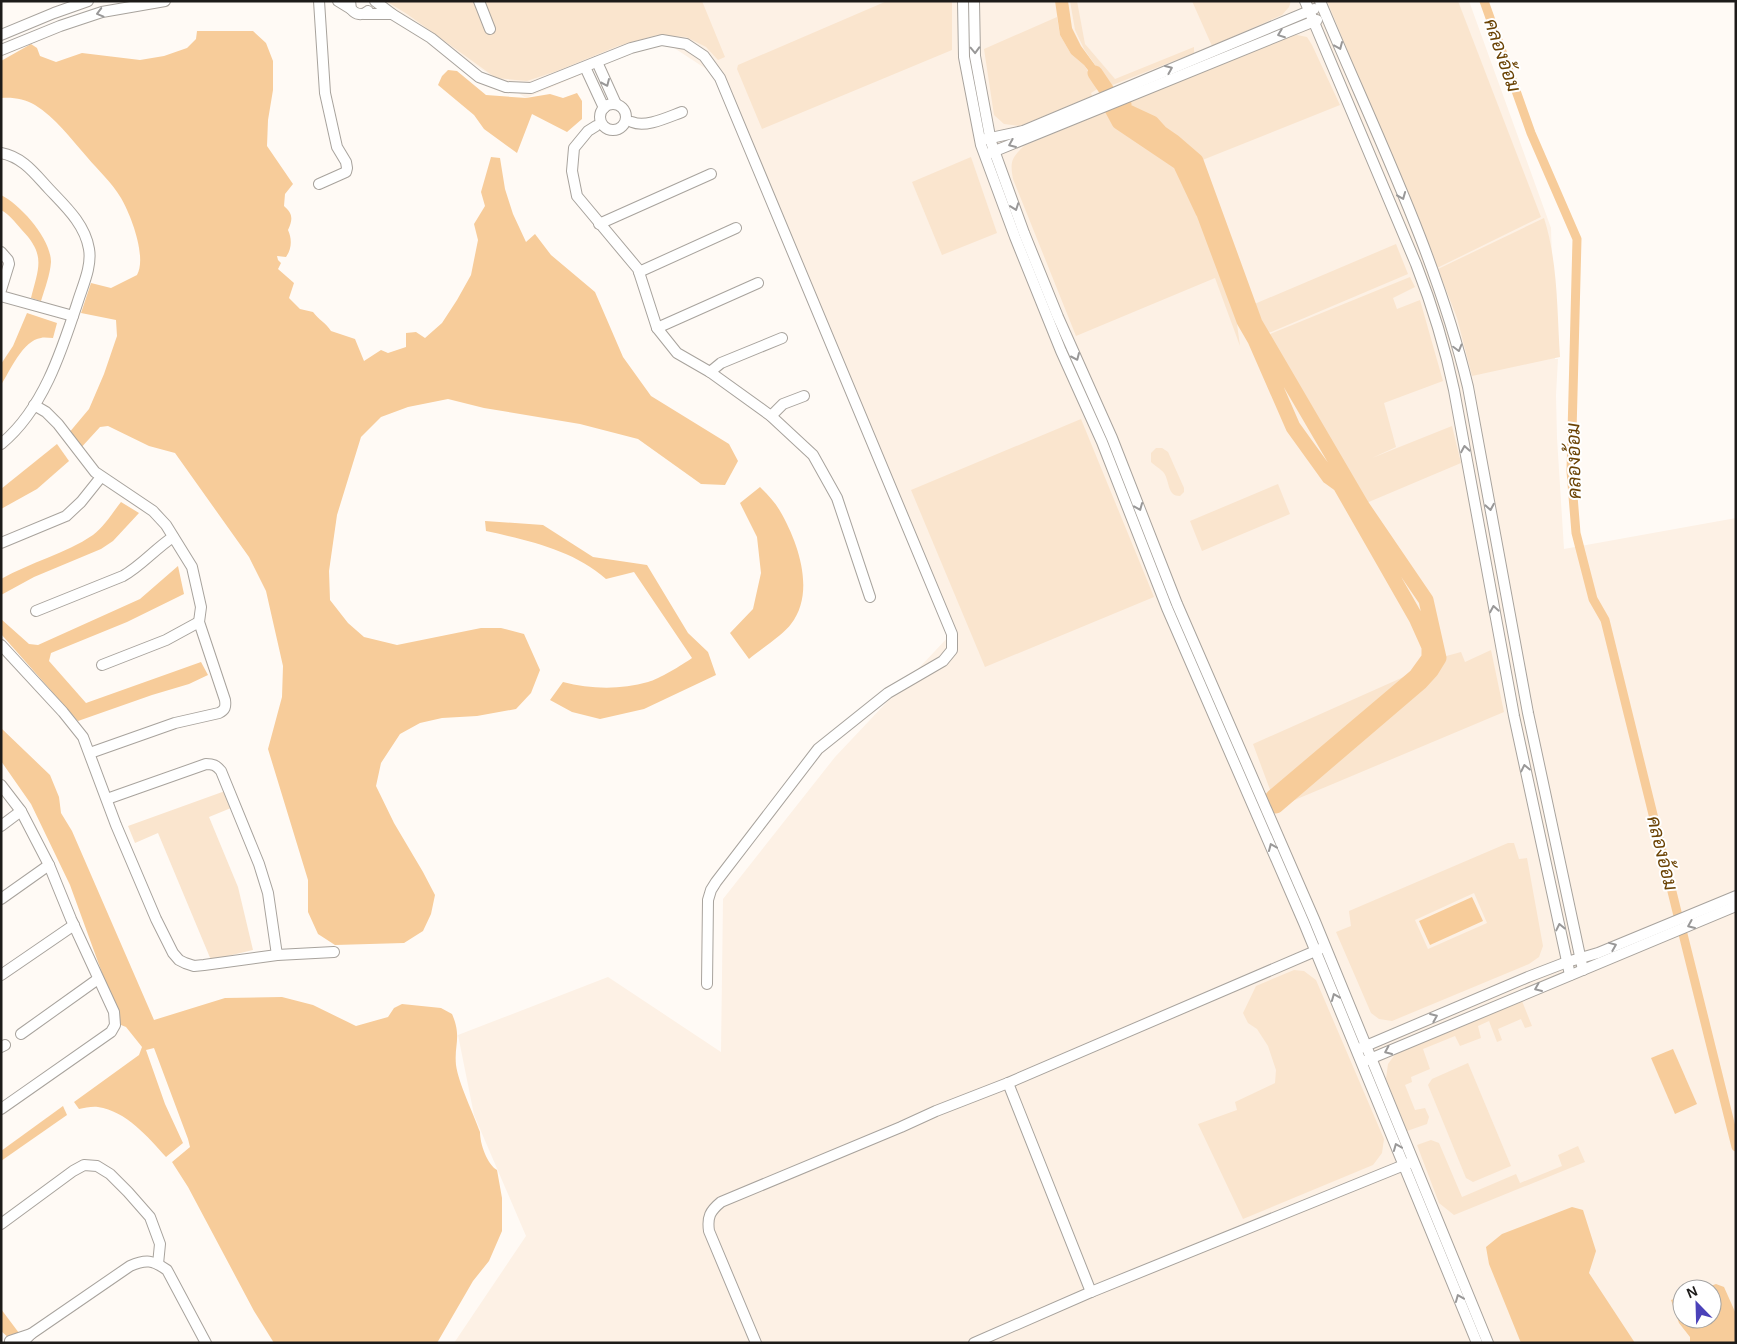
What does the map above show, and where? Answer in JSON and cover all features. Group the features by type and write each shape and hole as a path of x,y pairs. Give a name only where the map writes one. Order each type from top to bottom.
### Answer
{"street":[{"path":"1,35 88,1"},
{"path":"1,50 60,26 102,12 133,4 165,1"},
{"path":"319,1 325,94 337,147 346,162 347,168 346,172 319,184"},
{"path":"338,1 351,5 357,14 392,14"},
{"path":"364,14 370,9 373,1 431,38 480,77 506,87 531,88 631,48 662,40 686,44 704,56 720,78 952,634 952,650 943,661 888,693 818,749 711,890 708,900 707,984"},
{"path":"479,1 490,29"},
{"path":"963,1 964,58 990,153 1058,317 1112,438 1177,604 1409,1163 1488,1343"},
{"path":"974,1 975,56 985,139"},
{"path":"990,153 1309,11 1320,3 1423,246 1441,292 1458,347 1470,396 1528,713 1583,970"},
{"path":"1309,11 1326,16"},
{"path":"1309,11 1416,264 1445,350 1514,716 1570,975"},
{"path":"597,62 616,104 623,109 627,120 637,124 646,123 682,112"},
{"path":"585,67 600,117 607,128 615,130 627,120"},
{"path":"985,139 1022,131 1103,102"},
{"path":"616,104 611,104 574,148 572,171 577,196 639,272 657,328 677,353 710,372 771,416 813,456 838,498 870,597"},
{"path":"1,153 21,160 30,168 74,217 85,236 89,249 86,276 61,353 34,405 15,431 1,444"},
{"path":"599,224 711,174"},
{"path":"639,272 736,228"},
{"path":"1,252 9,264 1,290"},
{"path":"657,328 758,283"},
{"path":"1,296 73,316"},
{"path":"710,372 721,363 782,338"},
{"path":"771,416 783,404 804,396"},
{"path":"34,405 46,412 68,435 95,472 153,511 166,525 188,557 201,607 199,622 226,700 224,710 211,716 175,723 90,753"},
{"path":"1,543 66,516 81,502 101,477"},
{"path":"36,611 133,571 161,545 173,537"},
{"path":"102,665 166,640 199,622"},
{"path":"1,645 83,737 156,919 173,953 179,960 194,966 277,954 334,952"},
{"path":"107,799 206,764 217,766 221,771 259,864 268,893 277,954"},
{"path":"1,785 21,811 49,865 114,1012 115,1025 111,1032 1,1109"},
{"path":"1,826 21,811"},
{"path":"1,899 49,865"},
{"path":"1361,1048 1567,962 1598,953 1736,896"},
{"path":"1367,1061 1736,906"},
{"path":"1,975 74,925"},
{"path":"756,1343 709,1231 708,1216 712,1209 721,1202 936,1111 1008,1083 1321,949"},
{"path":"22,1034 98,979"},
{"path":"1008,1083 1091,1292"},
{"path":"974,1343 1091,1292 1409,1163"},
{"path":"1409,1163 1477,1343"},
{"path":"1,1224 84,1164 97,1166 110,1174 150,1217 160,1244 158,1264"},
{"path":"22,1343 31,1334 130,1266 142,1261 158,1264 166,1270 206,1343"},
{"path":"6,1340 31,1334"}],"shaded area":[{"path":"375,1 1469,1 1551,228 1555,359 1558,359 1556,395 1557,438 1564,549 1736,518 1736,1343 454,1343 526,1236 474,1115 458,1035 608,977 721,1052 723,899 835,757 951,634 720,78 662,40 526,98"},
{"path":"386,1 702,1 725,57 718,60 706,47 686,37 657,35 618,46 527,81 496,78"},
{"path":"887,1 952,1 952,50 762,129 737,69 738,65"},
{"path":"1055,1 1068,1 1072,28 1081,46 1111,87 1100,91 1094,78 1084,65 1071,54 1060,35"},
{"path":"1070,1 1077,1 1085,44 1115,79 1194,47 1194,53 1110,86 1084,49 1075,30"},
{"path":"1192,1 1291,1 1289,7 1282,15 1212,46"},
{"path":"1327,1 1458,1 1541,217 1437,268"},
{"path":"1057,17 1060,35 1071,54 1084,65 1099,88 1091,93 1092,96 1020,126 1004,124 994,115 984,49"},
{"path":"197,31 253,31 266,43 273,61 273,90 268,120 267,146 293,184 285,194 284,206 291,217 288,230 291,240 290,247 286,257 277,256 281,263 278,269 294,283 289,298 300,309 313,312 331,331 355,339 364,361 381,350 388,353 406,347 406,333 416,332 425,338 442,323 471,275 478,240 474,224 485,206 481,192 491,157 500,158 505,189 513,214 526,242 535,234 551,255 595,292 623,357 651,396 729,444 738,461 725,485 701,484 638,439 580,424 484,408 448,399 408,407 381,417 361,437 337,515 329,571 330,600 348,623 364,637 397,645 481,628 501,628 524,634 540,670 531,693 516,709 477,716 442,718 420,723 400,734 381,763 376,786 394,823 435,895 431,914 423,931 404,943 335,945 318,934 308,912 308,880 268,749 282,697 283,666 266,591 249,557 175,453 149,446 108,426 100,427 78,451 68,434 89,409 117,336 116,320 81,313 91,283 111,288 137,275 140,267 139,247 133,225 121,198 62,129 42,110 31,103 19,99 1,98 1,61 31,44 37,48 40,56 56,62 82,53 140,60 164,56 187,48 196,39"},
{"path":"1297,35 1307,37 1312,45 1340,105 1200,161 1186,153 1161,133 1152,122 1126,110 1125,103 1286,36"},
{"path":"448,70 457,71 486,95 526,98 550,94 563,98 577,93 582,101 582,119 567,132 532,114 517,153 484,129 474,115 438,85 442,76"},
{"path":"1112,109 1119,122 1180,163 1242,316 1237,324 1240,346 1215,278 1076,336 1013,179 1012,161 1024,146"},
{"path":"971,157 997,233 942,255 912,182"},
{"path":"1,195 17,206 34,224 50,253 50,272 41,301 31,298 38,269 37,254 34,246 12,218 1,210"},
{"path":"1544,218 1549,235 1554,269 1560,357 1472,376 1457,318 1438,269"},
{"path":"1396,244 1408,274 1264,335 1252,305"},
{"path":"1410,277 1415,287 1393,298 1397,309 1420,300 1443,381 1384,403 1396,447 1372,458 1452,426 1461,463 1364,504 1265,336"},
{"path":"27,313 57,323 53,338 41,338 28,344 1,385 1,364 13,346"},
{"path":"1081,419 1154,597 985,667 911,490"},
{"path":"57,444 69,461 37,489 1,509 1,489"},
{"path":"1156,448 1162,448 1168,452 1184,488 1184,492 1180,496 1173,494 1164,473 1151,462 1151,453"},
{"path":"1278,484 1290,514 1202,551 1190,521"},
{"path":"760,487 771,498 787,523 798,552 803,582 802,597 798,611 791,624 778,637 749,659 730,633 753,609 761,573 757,537 740,503"},
{"path":"121,502 139,513 113,541 101,549 34,577 1,595 1,579 71,548 93,535 105,524"},
{"path":"485,521 543,525 593,557 647,565 688,633 708,652 716,675 644,709 600,719 572,712 550,700 563,682 605,688 637,685 658,678 692,658 634,572 606,579 565,553 534,542 486,531"},
{"path":"178,566 184,594 127,622 51,653 49,661 86,703 201,662 208,675 189,684 78,721 1,634 1,619 29,644 38,645 140,599"},
{"path":"1429,647 1429,658 1418,675 1272,795 1253,744 1408,675 1424,662"},
{"path":"1491,650 1504,712 1278,807 1418,684 1431,671 1439,658 1461,652 1465,662"},
{"path":"1,728 50,775 59,797 61,813 72,831 154,1020 225,998 282,997 313,1005 356,1026 388,1017 394,1008 402,1004 441,1008 452,1014 457,1029 457,1072 480,1132 485,1153 490,1163 497,1170 502,1198 502,1231 489,1261 473,1281 437,1343 274,1343 254,1311 188,1187 172,1162 190,1147 154,1048 146,1050 165,1104 183,1143 166,1157 152,1141 127,1119 108,1109 91,1107 79,1109 74,1102 139,1055 142,1047 126,1027 121,1025 70,885 31,804 1,761"},
{"path":"225,791 231,808 209,817 238,887 253,950 211,960 158,833 135,843 128,826"},
{"path":"1508,843 1514,843 1519,859 1527,858 1543,946 1539,957 1529,964 1392,1021 1379,1019 1371,1013 1336,932 1351,926 1349,911","holes":["1474,893 1487,923 1428,949 1415,920"]},
{"path":"1472,897 1483,921 1430,945 1419,921"},
{"path":"1294,970 1304,971 1316,980 1384,1139 1382,1153 1373,1165 1243,1219 1198,1124 1237,1110 1235,1102 1275,1083 1276,1070 1268,1046 1257,1029 1248,1023 1243,1013 1256,986"},
{"path":"1522,1001 1532,1026 1525,1028 1521,1019 1498,1029 1502,1040 1497,1042 1489,1021 1478,1026 1481,1038 1460,1046 1455,1036 1423,1049 1430,1069 1411,1077 1412,1082 1405,1085 1415,1110 1425,1108 1429,1117 1427,1124 1407,1131 1386,1079 1388,1064 1396,1053"},
{"path":"1673,1049 1697,1104 1675,1114 1651,1058"},
{"path":"1468,1063 1511,1166 1473,1182 1466,1178 1428,1085 1432,1079"},
{"path":"63,1106 67,1115 1,1161 1,1151"},
{"path":"1431,1140 1439,1143 1462,1197 1516,1174 1520,1183 1562,1166 1558,1155 1578,1146 1585,1162 1454,1215 1439,1203 1417,1145"},
{"path":"1572,1207 1583,1210 1596,1251 1589,1273 1635,1343 1521,1343 1489,1264 1486,1247 1502,1234"},
{"path":"1722,1286 1724,1287 1736,1314 1736,1343 1690,1343 1690,1337 1684,1329 1722,1329"},
{"path":"1,1309 19,1333 10,1339 1,1331"}],"waterway":[{"name":"คลองอ้อม","path":"1484,1 1531,133 1577,239 1571,471 1576,533 1593,599 1605,620 1680,924"},
{"path":"1095,73 1099,79 1127,120 1185,163 1244,321 1255,340 1293,427 1329,477 1340,485 1416,618 1429,647 1429,658 1416,676 1273,797 1276,806 1421,682 1439,658 1426,600 1362,506 1255,323 1196,161 1161,133 1152,123 1124,110 1124,104 1112,109 1119,122 1180,163 1203,212"},
{"name":"คลองอ้อม","path":"1683,934 1736,1147"}]}
